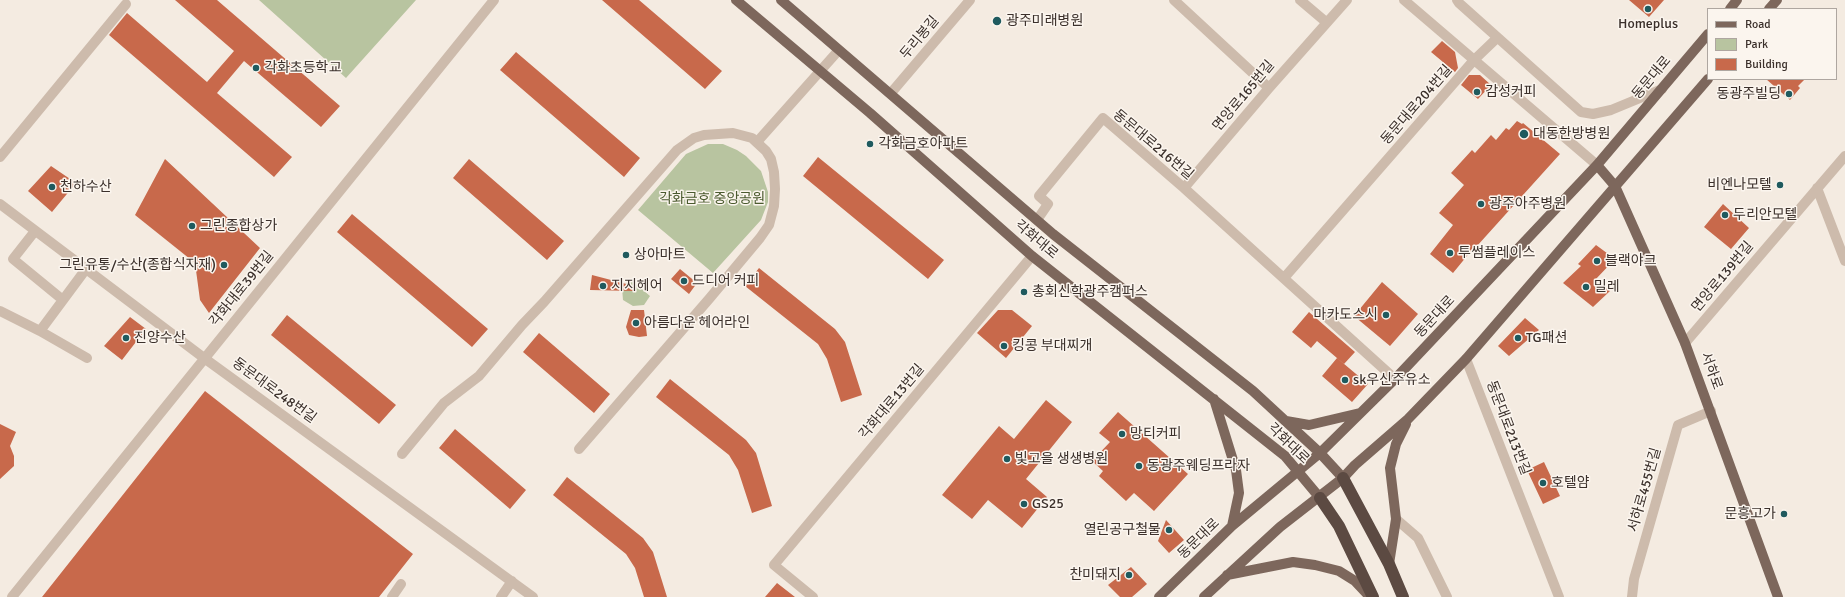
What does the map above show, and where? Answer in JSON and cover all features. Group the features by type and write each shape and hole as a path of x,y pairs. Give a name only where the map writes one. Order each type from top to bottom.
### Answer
{"highway":[{"path":"1343,478 1389,564 1403,597"},
{"path":"1320,498 1339,526 1372,597"}],"main road":[{"name":"각화대로","path":"736,0 870,113 1032,256 1285,456 1320,498"},
{"name":"각화대로","path":"781,0 838,51 891,93 1037,220 1253,391 1320,453 1343,478"},
{"path":"1731,8 1737,0"},
{"path":"1770,8 1777,0"},
{"name":"동문대로","path":"1159,597 1232,526 1320,453 1396,379 1597,165 1707,35"},
{"path":"1204,597 1280,528 1320,498 1408,419 1466,359 1707,80"},
{"name":"서하로","path":"1597,165 1615,186 1686,343 1778,597"},
{"path":"1214,399 1236,470 1239,493 1232,526"},
{"path":"1286,421 1309,425 1360,413"},
{"path":"1389,564 1396,519 1390,468 1396,444 1408,419"},
{"path":"1227,575 1293,562 1315,565 1339,571 1355,581 1372,597"}],"street":[{"name":"각화대로39번길","path":"12,597 494,0"},
{"name":"두리봉길","path":"891,93 970,0"},
{"path":"1174,0 1269,88"},
{"path":"1300,0 1326,22"},
{"name":"면앙로165번길","path":"1184,188 1326,22 1347,0"},
{"path":"1404,0 1597,165"},
{"path":"1457,1 1581,112 1593,114 1611,110 1662,89"},
{"path":"0,157 126,4"},
{"name":"동문대로204번길","path":"1284,278 1474,60 1497,38"},
{"path":"757,142 838,51"},
{"name":"동문대로216번길","path":"1037,220 1048,204 1039,196 1103,118 1184,188 1396,379"},
{"path":"402,454 444,403 479,376 522,325 544,302 677,150 694,138 715,133 742,134 752,138 764,148 771,159 774,172 774,206 768,225 760,238 710,299 579,448"},
{"name":"면앙로139번길","path":"1686,343 1845,156"},
{"path":"1817,188 1845,261"},
{"name":"동문대로248번길","path":"0,204 204,358 533,597"},
{"path":"35,231 13,259 63,300"},
{"name":"각화대로13번길","path":"813,597 774,565 1032,256"},
{"path":"40,331 86,269"},
{"path":"0,311 40,331 87,358"},
{"name":"동문대로213번길","path":"1466,359 1559,597"},
{"name":"서하로455번길","path":"1632,597 1634,579 1678,425 1711,411"},
{"path":"1396,519 1418,538 1447,597"},
{"path":"501,597 512,581"},
{"path":"392,597 401,584"}],"green space":[{"path":"259,0 416,0 346,78"},
{"name":"각화금호 중앙공원","path":"708,144 723,144 746,156 761,171 768,192 768,202 761,220 713,273 638,210 686,154"},
{"path":"630,279 650,296 644,305 633,306 623,300 622,288"}],"building":[{"path":"175,0 217,0 340,106 321,127 244,61 217,93 292,157 274,177 109,35 127,13 207,82 234,51"},
{"path":"602,0 639,0 722,71 705,89"},
{"name":"Homeplus","path":"1629,0 1664,0 1649,17"},
{"path":"1442,41 1455,52 1458,68 1455,72 1431,52"},
{"path":"516,52 640,158 624,177 500,70"},
{"name":"감성커피","path":"1469,75 1480,75 1491,85 1478,99 1461,85"},
{"name":"동광주빌딩","path":"1767,80 1804,80 1798,86 1800,88 1790,100"},
{"path":"1517,121 1522,124 1523,123 1560,154 1477,246 1476,245 1453,273 1430,254 1453,225 1439,213 1464,185 1451,173 1472,150 1475,153 1491,135 1496,140 1506,128 1509,130"},
{"path":"818,157 944,260 928,279 803,176"},
{"name":"그린종합상가","path":"165,159 260,248 209,313 200,300 195,263 135,215"},
{"path":"469,159 564,241 547,260 453,178"},
{"name":"천하수산","path":"51,166 76,183 52,212 28,191"},
{"name":"두리안모텔","path":"1723,204 1749,228 1731,249 1704,227"},
{"path":"352,214 488,329 472,347 337,232"},
{"path":"1596,245 1615,259 1595,280 1610,291 1593,307 1563,283 1581,266 1578,264"},
{"path":"759,268 835,329 845,342 862,395 841,402 827,359 818,344 745,286"},
{"name":"드디어 커피","path":"680,269 697,283 689,294 671,279"},
{"name":"지지헤어","path":"592,275 634,286 633,291 590,290"},
{"name":"마카도스시","path":"1382,282 1418,314 1390,346 1354,316"},
{"name":"아름다운 헤어라인","path":"631,310 644,310 647,336 639,337 629,335 626,327"},
{"name":"킹콩 부대찌개","path":"998,310 1012,310 1032,326 1006,358 977,333"},
{"path":"1309,312 1355,352 1344,364 1317,341 1311,348 1292,332"},
{"path":"287,315 396,405 379,424 271,335"},
{"name":"진양수산","path":"130,317 146,329 122,360 104,346"},
{"name":"TG패션","path":"1525,318 1539,330 1509,356 1498,346"},
{"path":"539,333 610,394 594,413 523,352"},
{"path":"1337,358 1368,384 1352,402 1322,376"},
{"path":"670,379 746,440 756,453 772,506 752,513 738,470 729,455 656,397"},
{"path":"205,391 413,554 379,597 42,597"},
{"name":"빛고을 생생병원","path":"1046,400 1072,422 1026,479 1047,497 1022,528 988,500 972,519 942,495 999,426 1014,439"},
{"name":"동광주웨딩프라자","path":"1118,412 1188,474 1154,511 1134,493 1126,501 1099,476 1103,471 1092,461 1110,442 1099,433"},
{"path":"0,424 16,432 10,446 14,456 14,466 0,479"},
{"path":"455,429 526,490 510,509 439,448"},
{"name":"호텔얌","path":"1544,462 1560,496 1543,504 1527,470"},
{"path":"567,477 643,538 653,552 667,597 644,597 635,568 626,554 553,495"},
{"name":"열린공구철물","path":"1166,520 1184,540 1169,553 1158,541"},
{"name":"찬미돼지","path":"1131,567 1147,584 1132,597 1120,597 1108,585"},
{"path":"777,583 795,597 765,597"}],"place":[{"name":"Homeplus","path":"1648,9"},
{"name":"광주미래병원","path":"997,21"},
{"name":"각화초등학교","path":"256,68"},
{"name":"감성커피","path":"1477,92"},
{"name":"동광주빌딩","path":"1789,94"},
{"name":"대동한방병원","path":"1524,134"},
{"name":"각화금호아파트","path":"870,144"},
{"name":"비엔나모텔","path":"1780,185"},
{"name":"천하수산","path":"52,187"},
{"name":"광주아주병원","path":"1481,204"},
{"name":"두리안모텔","path":"1725,215"},
{"name":"그린종합상가","path":"192,226"},
{"name":"투썸플레이스","path":"1450,253"},
{"name":"상아마트","path":"626,255"},
{"name":"블랙야크","path":"1597,261"},
{"name":"그린유통/수산(종합식자재)","path":"224,265"},
{"name":"드디어 커피","path":"684,281"},
{"name":"지지헤어","path":"603,286"},
{"name":"밀레","path":"1586,287"},
{"name":"총회신학광주캠퍼스","path":"1024,292"},
{"name":"마카도스시","path":"1386,315"},
{"name":"아름다운 헤어라인","path":"636,323"},
{"name":"진양수산","path":"126,338"},
{"name":"TG패션","path":"1518,338"},
{"name":"킹콩 부대찌개","path":"1004,346"},
{"name":"sk우신주유소","path":"1345,380"},
{"name":"망티커피","path":"1122,434"},
{"name":"빛고을 생생병원","path":"1007,459"},
{"name":"동광주웨딩프라자","path":"1139,466"},
{"name":"호텔얌","path":"1543,483"},
{"name":"GS25","path":"1024,504"},
{"name":"문흥고가","path":"1784,514"},
{"name":"열린공구철물","path":"1169,530"},
{"name":"찬미돼지","path":"1129,575"}]}
